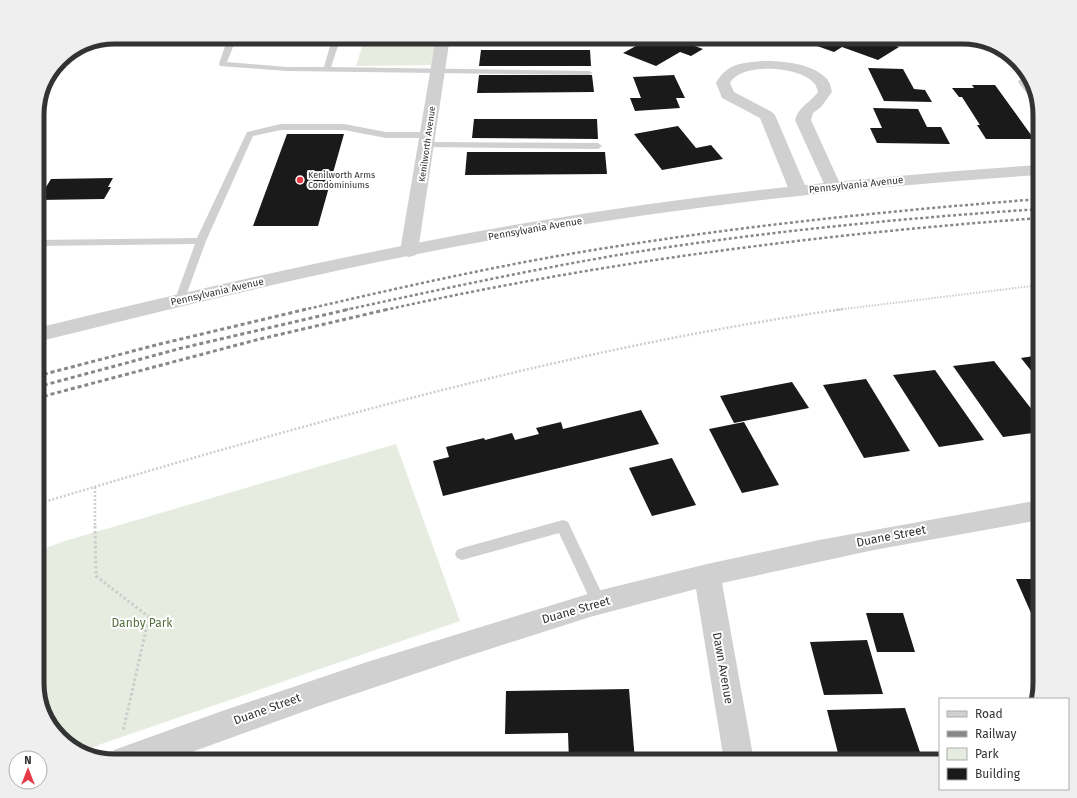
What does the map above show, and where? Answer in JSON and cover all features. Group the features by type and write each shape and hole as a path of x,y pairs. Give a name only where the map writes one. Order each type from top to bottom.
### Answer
{"street":[{"name":"Kenilworth Avenue","path":"409,251 428,140 442,44"},
{"path":"798,190 777,136 767,115 727,95 723,83 728,74 744,67 762,64 779,65 808,73 821,81 825,92 816,104 806,111 803,120 833,186"},
{"name":"Pennsylvania Avenue","path":"44,333 264,280 409,251 601,216 833,186 942,176 1033,170"},
{"name":"Duane Street","path":"123,750 312,693 437,652 598,603 707,575 828,548 952,524 1033,511"},
{"name":"Dawn Avenue","path":"707,575 738,754"}],"lane":[{"path":"231,44 223,64 287,69 327,69 376,72 438,71 589,73"},
{"path":"327,69 334,44"},
{"path":"1025,82 1022,82 1028,90"},
{"path":"180,300 201,241 250,134 281,127 344,127 386,135 428,140 598,146"},
{"path":"44,243 201,241"},
{"path":"462,554 563,526 598,603"}],"path":[{"path":"44,502 382,405 629,347 809,313 1033,286"},
{"path":"94,487 96,576 149,617 123,750"}],"green space":[{"path":"363,44 438,44 434,65 356,66"},
{"name":"Danby Park","path":"396,444 460,621 89,749 72,739 62,730 51,714 45,697 44,548 65,541"}],"building":[{"path":"640,44 689,44 703,49 691,56 680,52 656,66 623,53"},
{"path":"820,44 890,44 899,47 878,60 842,47 834,52 817,46"},
{"path":"922,44 962,44 979,46 923,46"},
{"path":"481,50 590,50 591,66 479,66"},
{"path":"868,68 903,69 914,89 925,90 932,102 884,101"},
{"path":"479,75 592,75 594,92 477,93"},
{"path":"674,75 685,98 676,98 680,108 635,111 630,98 641,98 633,77"},
{"path":"972,85 995,85 1033,139 986,139 977,125 980,125 962,97 959,97 952,88 974,88"},
{"path":"873,108 918,109 927,127 941,127 950,144 877,143 870,128 882,128"},
{"path":"474,119 597,119 598,139 472,138"},
{"path":"678,126 696,148 711,145 723,159 662,170 634,134"},
{"name":"Kenilworth Arms Condominiums","path":"287,134 344,134 318,226 253,226"},
{"path":"467,152 605,152 607,174 465,175"},
{"path":"113,178 108,187 111,187 104,199 44,200 44,190 51,179"},
{"path":"1033,356 1033,373 1021,358"},
{"path":"994,361 1033,411 1033,433 1003,437 953,366"},
{"path":"935,370 984,440 939,447 893,375"},
{"path":"866,379 910,451 864,458 823,385"},
{"path":"792,382 809,408 734,423 720,396"},
{"path":"641,410 659,444 443,496 433,461 449,457 446,447 484,438 485,440 512,433 515,440 539,434 536,428 561,422 563,429"},
{"path":"744,422 779,485 742,493 709,429"},
{"path":"672,458 696,505 652,516 629,468"},
{"path":"1016,579 1033,579 1033,613 1031,613"},
{"path":"866,613 903,613 915,652 877,652"},
{"path":"867,640 883,694 824,695 810,642"},
{"path":"629,689 634,754 569,754 568,733 505,734 506,691"},
{"path":"905,708 921,754 838,754 827,710"}],"railway":[{"path":"303,310 420,283 499,267 579,252 671,238 829,218 1033,200"},
{"path":"345,310 563,265 686,244 838,226 1033,210"},
{"path":"385,310 548,278 711,252 875,232 1033,219"},
{"path":"44,374 160,344 307,309"},
{"path":"44,385 182,348 350,309"},
{"path":"44,396 256,340 389,309"}],"place":[{"name":"Kenilworth Arms Condominiums","path":"300,180"}]}
